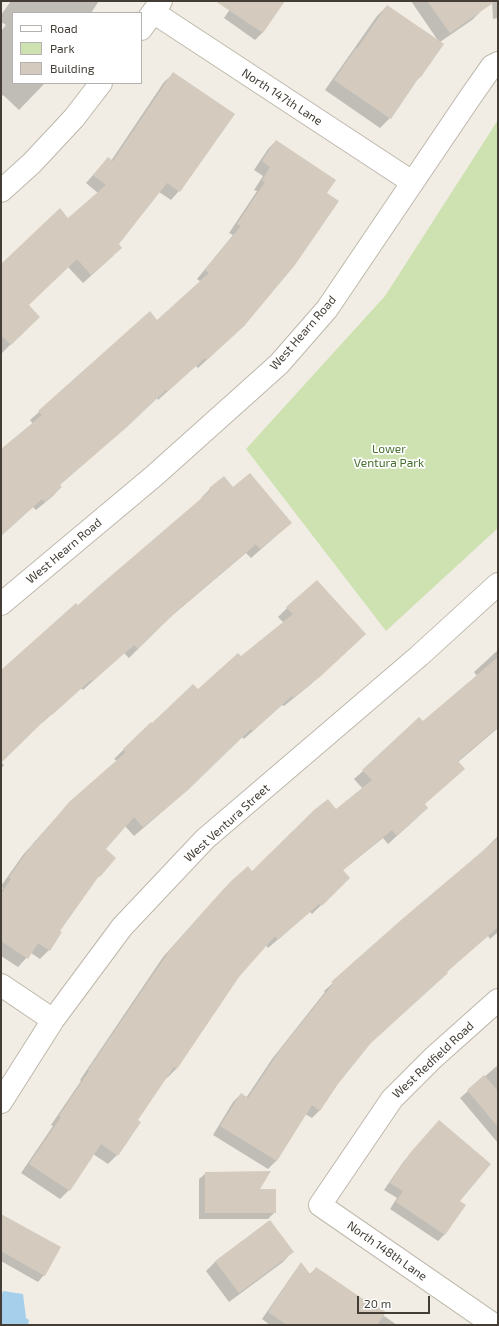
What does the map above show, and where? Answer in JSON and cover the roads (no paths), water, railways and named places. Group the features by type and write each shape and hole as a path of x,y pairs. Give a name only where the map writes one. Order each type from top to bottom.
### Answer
{"street":[{"name":"North 147th Lane","path":"152,14 412,182"},
{"name":"West Hearn Road","path":"1,604 154,476 279,364 327,309 492,66 498,63"},
{"path":"1,191 32,163 74,118 99,84"},
{"name":"West Ventura Street","path":"1,1102 53,1020 122,927 205,839 418,656 498,584"},
{"path":"1,985 53,1020"},
{"name":"West Redfield Road","path":"320,1205 392,1098 433,1058 498,1000"},
{"name":"North 148th Lane","path":"320,1205 494,1325"}],"water":[{"path":"3,1291 23,1294 26,1318 29,1320 28,1325 1,1325 1,1297"}],"park label":[{"name":"Lower Ventura Park","path":"389,456"}]}
